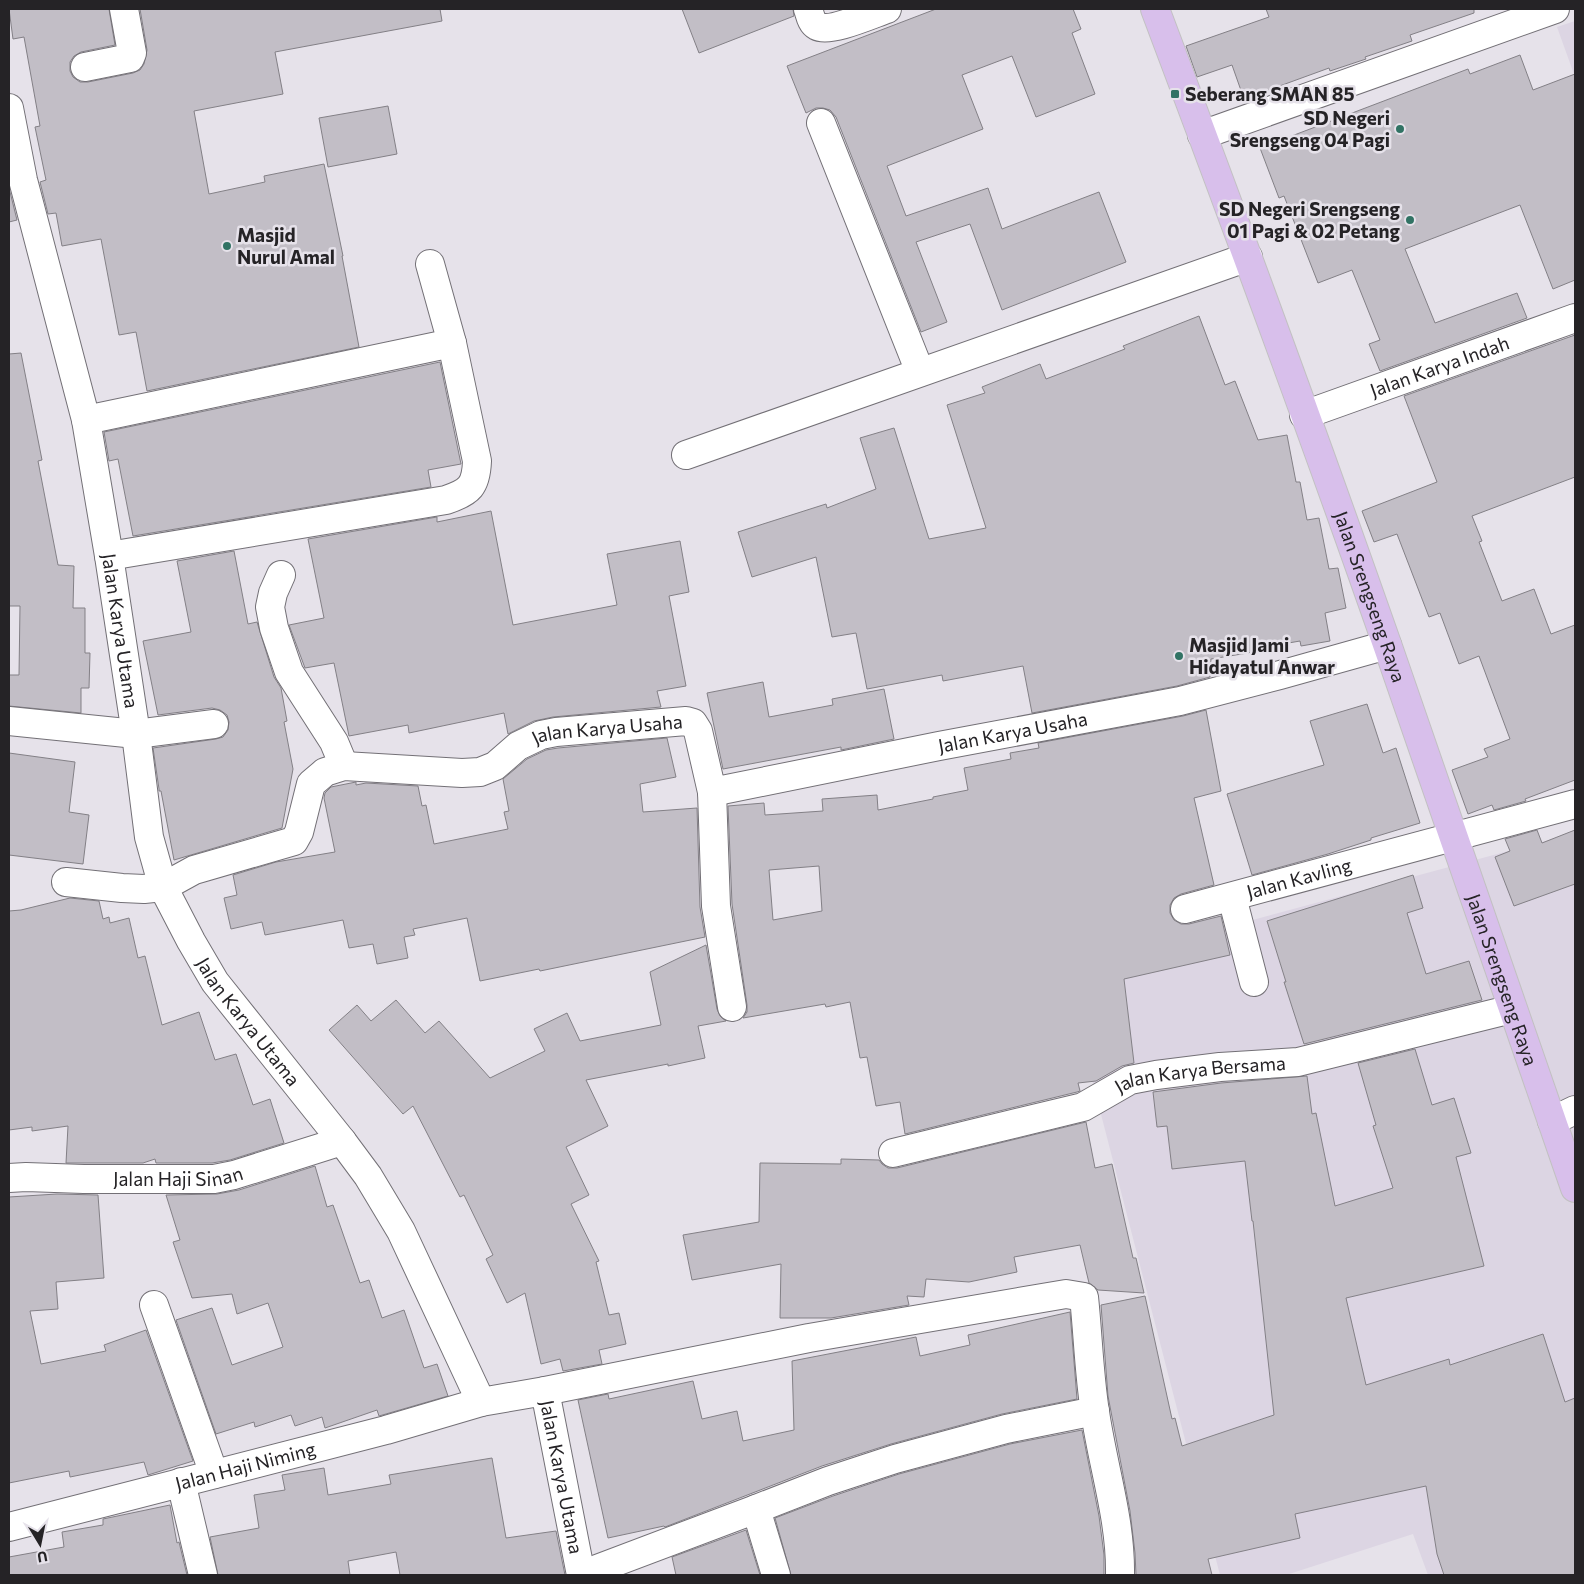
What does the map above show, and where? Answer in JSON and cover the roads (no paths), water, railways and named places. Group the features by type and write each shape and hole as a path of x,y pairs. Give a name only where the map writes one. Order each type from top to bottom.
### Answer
{"main road":[{"name":"Jalan Srengseng Raya","path":"1155,9 1248,256 1387,645 1512,1009 1563,1116 1575,1188"}],"street":[{"path":"85,67 130,58 132,53 124,9"},
{"path":"808,9 813,23 825,28 887,9"},
{"path":"1202,135 1555,9"},
{"name":"Jalan Karya Utama","path":"9,108 23,180 86,420 136,734 149,837 163,887 215,982 368,1176 401,1231 481,1402 545,1391 581,1575 828,1480 895,1459 1006,1429 1095,1412"},
{"path":"821,123 920,372"},
{"path":"686,455 1248,256"},
{"path":"109,556 446,500 460,495 470,487 476,477 477,461 452,343 430,264"},
{"name":"Jalan Karya Indah","path":"1304,416 1575,318"},
{"path":"86,420 452,343"},
{"path":"281,575 273,593 270,607 274,628 289,672 334,742 344,766"},
{"name":"Jalan Karya Usaha","path":"66,882 122,888 144,889 163,887 194,870 294,841 299,832 311,784 325,772 344,766 462,773 480,772 495,766 518,746 541,735 556,732 686,721 693,724 698,731 712,792 939,746 1180,701 1387,645"},
{"path":"9,721 136,734 214,724"},
{"path":"712,792 716,906 732,1007"},
{"path":"1452,837 1484,830 1575,804"},
{"name":"Jalan Kavling","path":"1185,909 1452,837"},
{"path":"1232,897 1254,982"},
{"name":"Jalan Karya Bersama","path":"893,1153 1082,1107 1130,1080 1220,1067 1298,1062 1512,1009"},
{"name":"Jalan Haji Sinan","path":"9,1178 84,1180 214,1179 234,1175 342,1141"},
{"path":"545,1391 809,1338 1066,1294 1084,1297 1095,1412 1118,1526 1121,1557 1120,1575"},
{"path":"154,1305 214,1474"},
{"name":"Jalan Haji Niming","path":"9,1527 386,1430 481,1402"},
{"path":"181,1482 204,1575"},
{"path":"756,1509 776,1575"}],"place":[{"name":"Seberang SMAN 85","path":"1175,94"},
{"name":"SD Negeri Srengseng 04 Pagi","path":"1400,129"},
{"name":"SD Negeri Srengseng 01 Pagi & 02 Petang","path":"1410,220"},
{"name":"Masjid Nurul Amal","path":"227,246"},
{"name":"Masjid Jami Hidayatul Anwar","path":"1179,656"}]}
